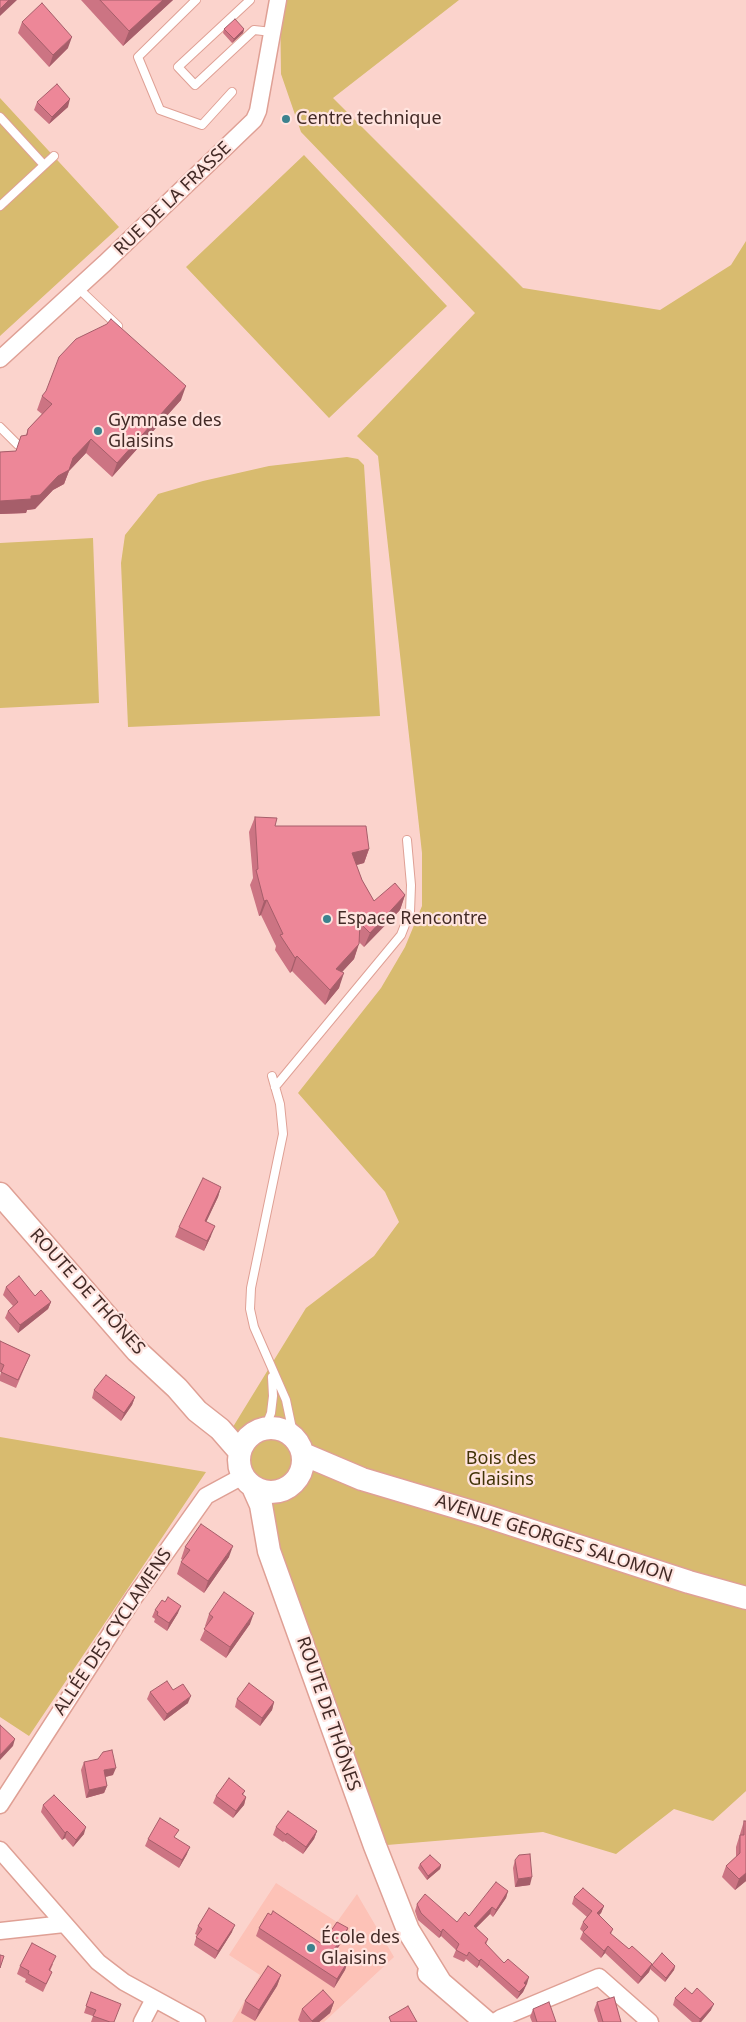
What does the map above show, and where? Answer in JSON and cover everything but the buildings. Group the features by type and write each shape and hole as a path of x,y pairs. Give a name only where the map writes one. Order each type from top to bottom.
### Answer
{"main road":[{"name":"ROUTE DE THÔNES","path":"0,1194 137,1351 177,1388 197,1411 220,1429 240,1452"},
{"name":"ROUTE DE THÔNES","path":"177,1388 226,1419 259,1430"},
{"path":"281,1429 298,1446 303,1462 291,1483 274,1492 248,1481 240,1468 240,1452 245,1441 259,1430 281,1429"},
{"name":"AVENUE GEORGES SALOMON","path":"298,1446 362,1479 486,1516 689,1582 746,1598"},
{"name":"AVENUE GEORGES SALOMON","path":"291,1483 362,1479"},
{"name":"ROUTE DE THÔNES","path":"248,1481 260,1505 269,1551 375,1846 386,1910 396,1934 410,1958 486,2022"},
{"name":"ROUTE DE THÔNES","path":"282,1583 275,1519 278,1502 291,1483"}],"street":[{"name":"RUE DE LA FRASSE","path":"0,359 78,288 254,120 278,0"},
{"name":"ALLÉE DES CYCLAMENS","path":"0,1805 133,1599 206,1496 248,1481"},
{"path":"0,1850 42,1895 64,1924 98,1962 124,1982 154,1999 177,2009 197,2022"},
{"path":"0,1931 64,1924"},
{"path":"495,2022 599,1977 650,2022"},
{"path":"142,2022 154,1999"}],"lane":[{"path":"196,0 138,57 160,110 202,125 232,92"},
{"path":"250,0 178,67 195,85 254,30 272,32"},
{"path":"0,117 44,165"},
{"path":"0,206 54,156"},
{"path":"78,288 121,329"},
{"path":"0,427 18,445"},
{"path":"275,1087 401,935 410,912 411,885 407,840"},
{"path":"272,1076 282,1114 282,1134 250,1299 254,1327 272,1372 286,1400 298,1446"},
{"path":"259,1430 271,1413 273,1396 272,1372"}],"shaded area":[{"name":"École des Glaisins","path":"276,1883 337,1922 357,1894 394,1957 324,2022 232,2022 260,1975 229,1955"}],"green space":[{"name":"Bois des Glaisins","path":"280,0 459,0 333,98 523,288 660,310 731,265 746,241 746,1791 713,1821 674,1809 616,1854 543,1832 375,1846 228,1435 306,1308 374,1256 399,1222 385,1192 298,1093 381,988 405,947 422,906 422,853 378,456 357,436 475,313 301,132 281,74"},
{"path":"0,98 119,227 0,336"},
{"path":"304,155 447,306 329,418 186,267"},
{"path":"347,457 358,459 364,465 380,716 128,727 121,563 125,535 158,494 203,481 269,466"},
{"path":"93,538 99,703 0,708 0,543"},
{"path":"0,1437 206,1472 29,1736 0,1717"}],"place":[{"name":"Centre technique","path":"286,119"},
{"name":"Gymnase des Glaisins","path":"98,431"},
{"name":"Espace Rencontre","path":"327,919"},
{"name":"École des Glaisins","path":"311,1948"}]}
